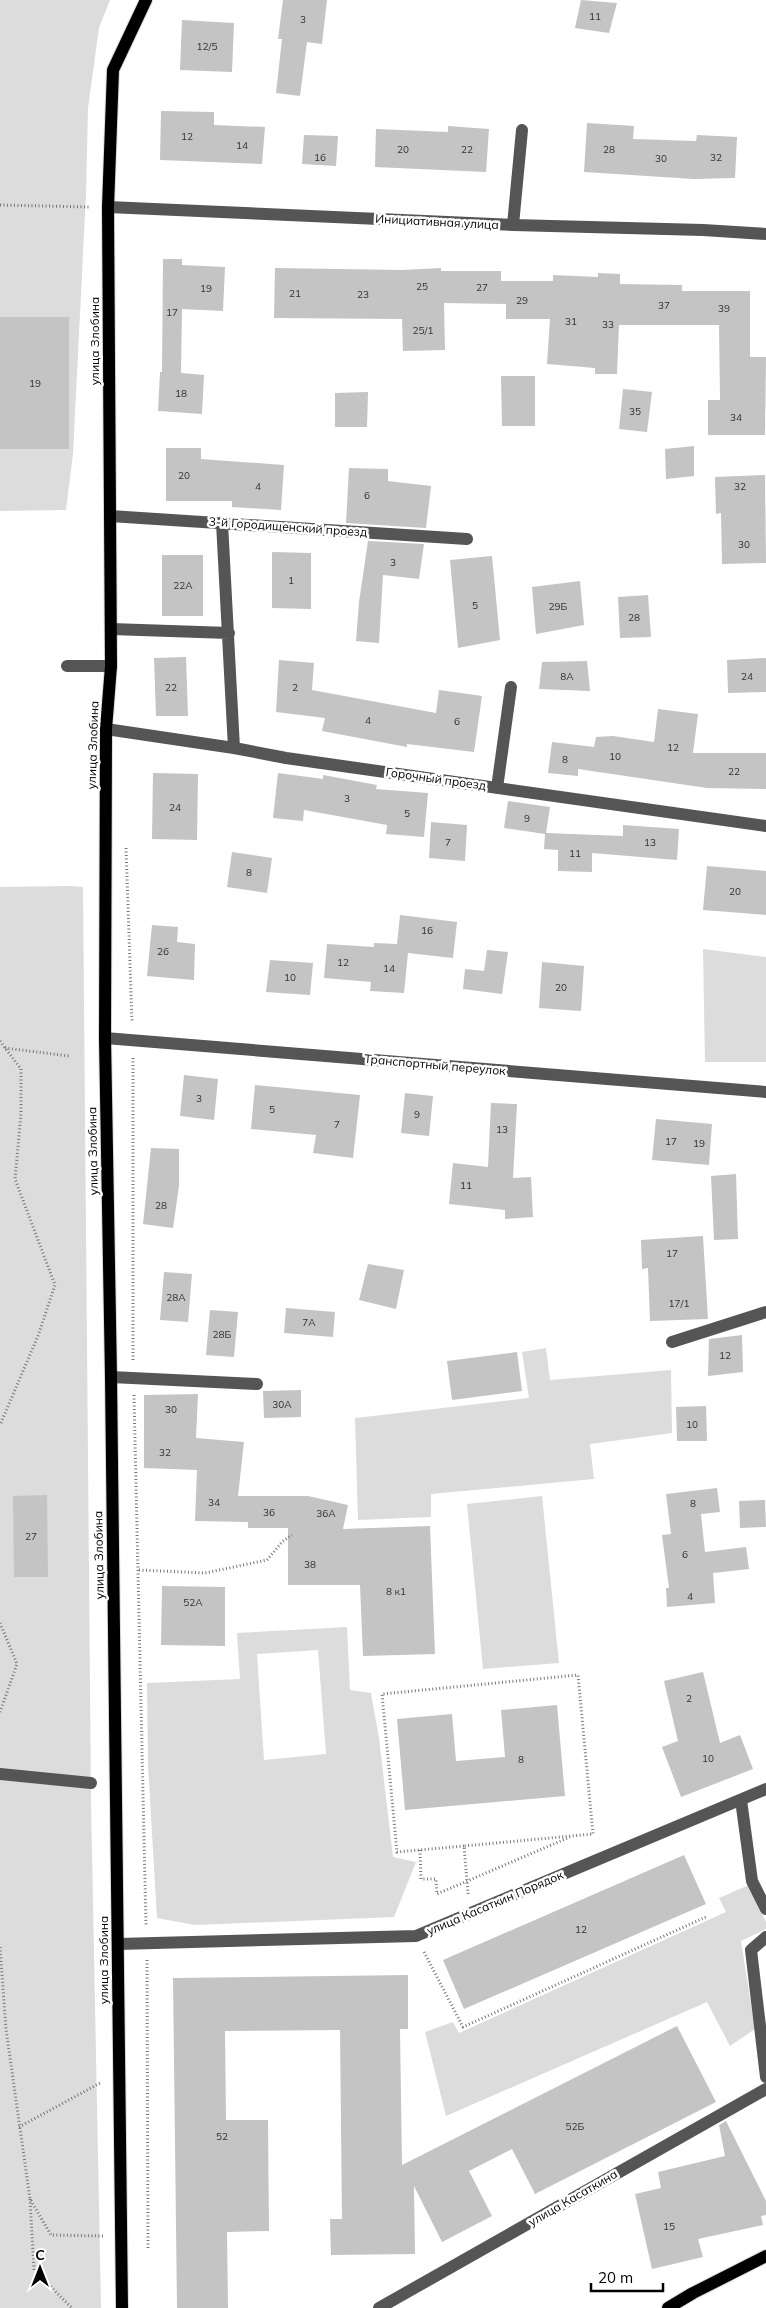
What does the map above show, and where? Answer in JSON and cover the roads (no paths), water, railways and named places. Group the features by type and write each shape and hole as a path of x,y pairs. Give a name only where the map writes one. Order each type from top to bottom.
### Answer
{"main road":[{"name":"улица Злобина","path":"122,2308 112,1377 105,1038 106,729 112,666 108,207 113,70 146,0"},
{"path":"668,2308 693,2293 766,2256"}],"street":[{"path":"513,225 522,130"},
{"name":"Инициативная улица","path":"108,207 766,234"},
{"name":"3-й Городищенский проезд","path":"110,516 468,539"},
{"path":"222,523 234,748"},
{"path":"111,629 229,632"},
{"path":"67,666 112,666"},
{"path":"497,788 511,687"},
{"name":"Горочный проезд","path":"106,729 234,748 286,758 766,826"},
{"name":"Транспортный переулок","path":"105,1038 766,1092"},
{"path":"672,1342 766,1312"},
{"path":"112,1377 257,1384"},
{"path":"0,1774 91,1783"},
{"name":"улица Касаткин Порядок","path":"118,1944 416,1936 766,1789"},
{"path":"741,1800 752,1881 766,1909"},
{"path":"766,1937 751,1950 766,2077"},
{"name":"улица Касаткина","path":"379,2308 766,2089"}]}
